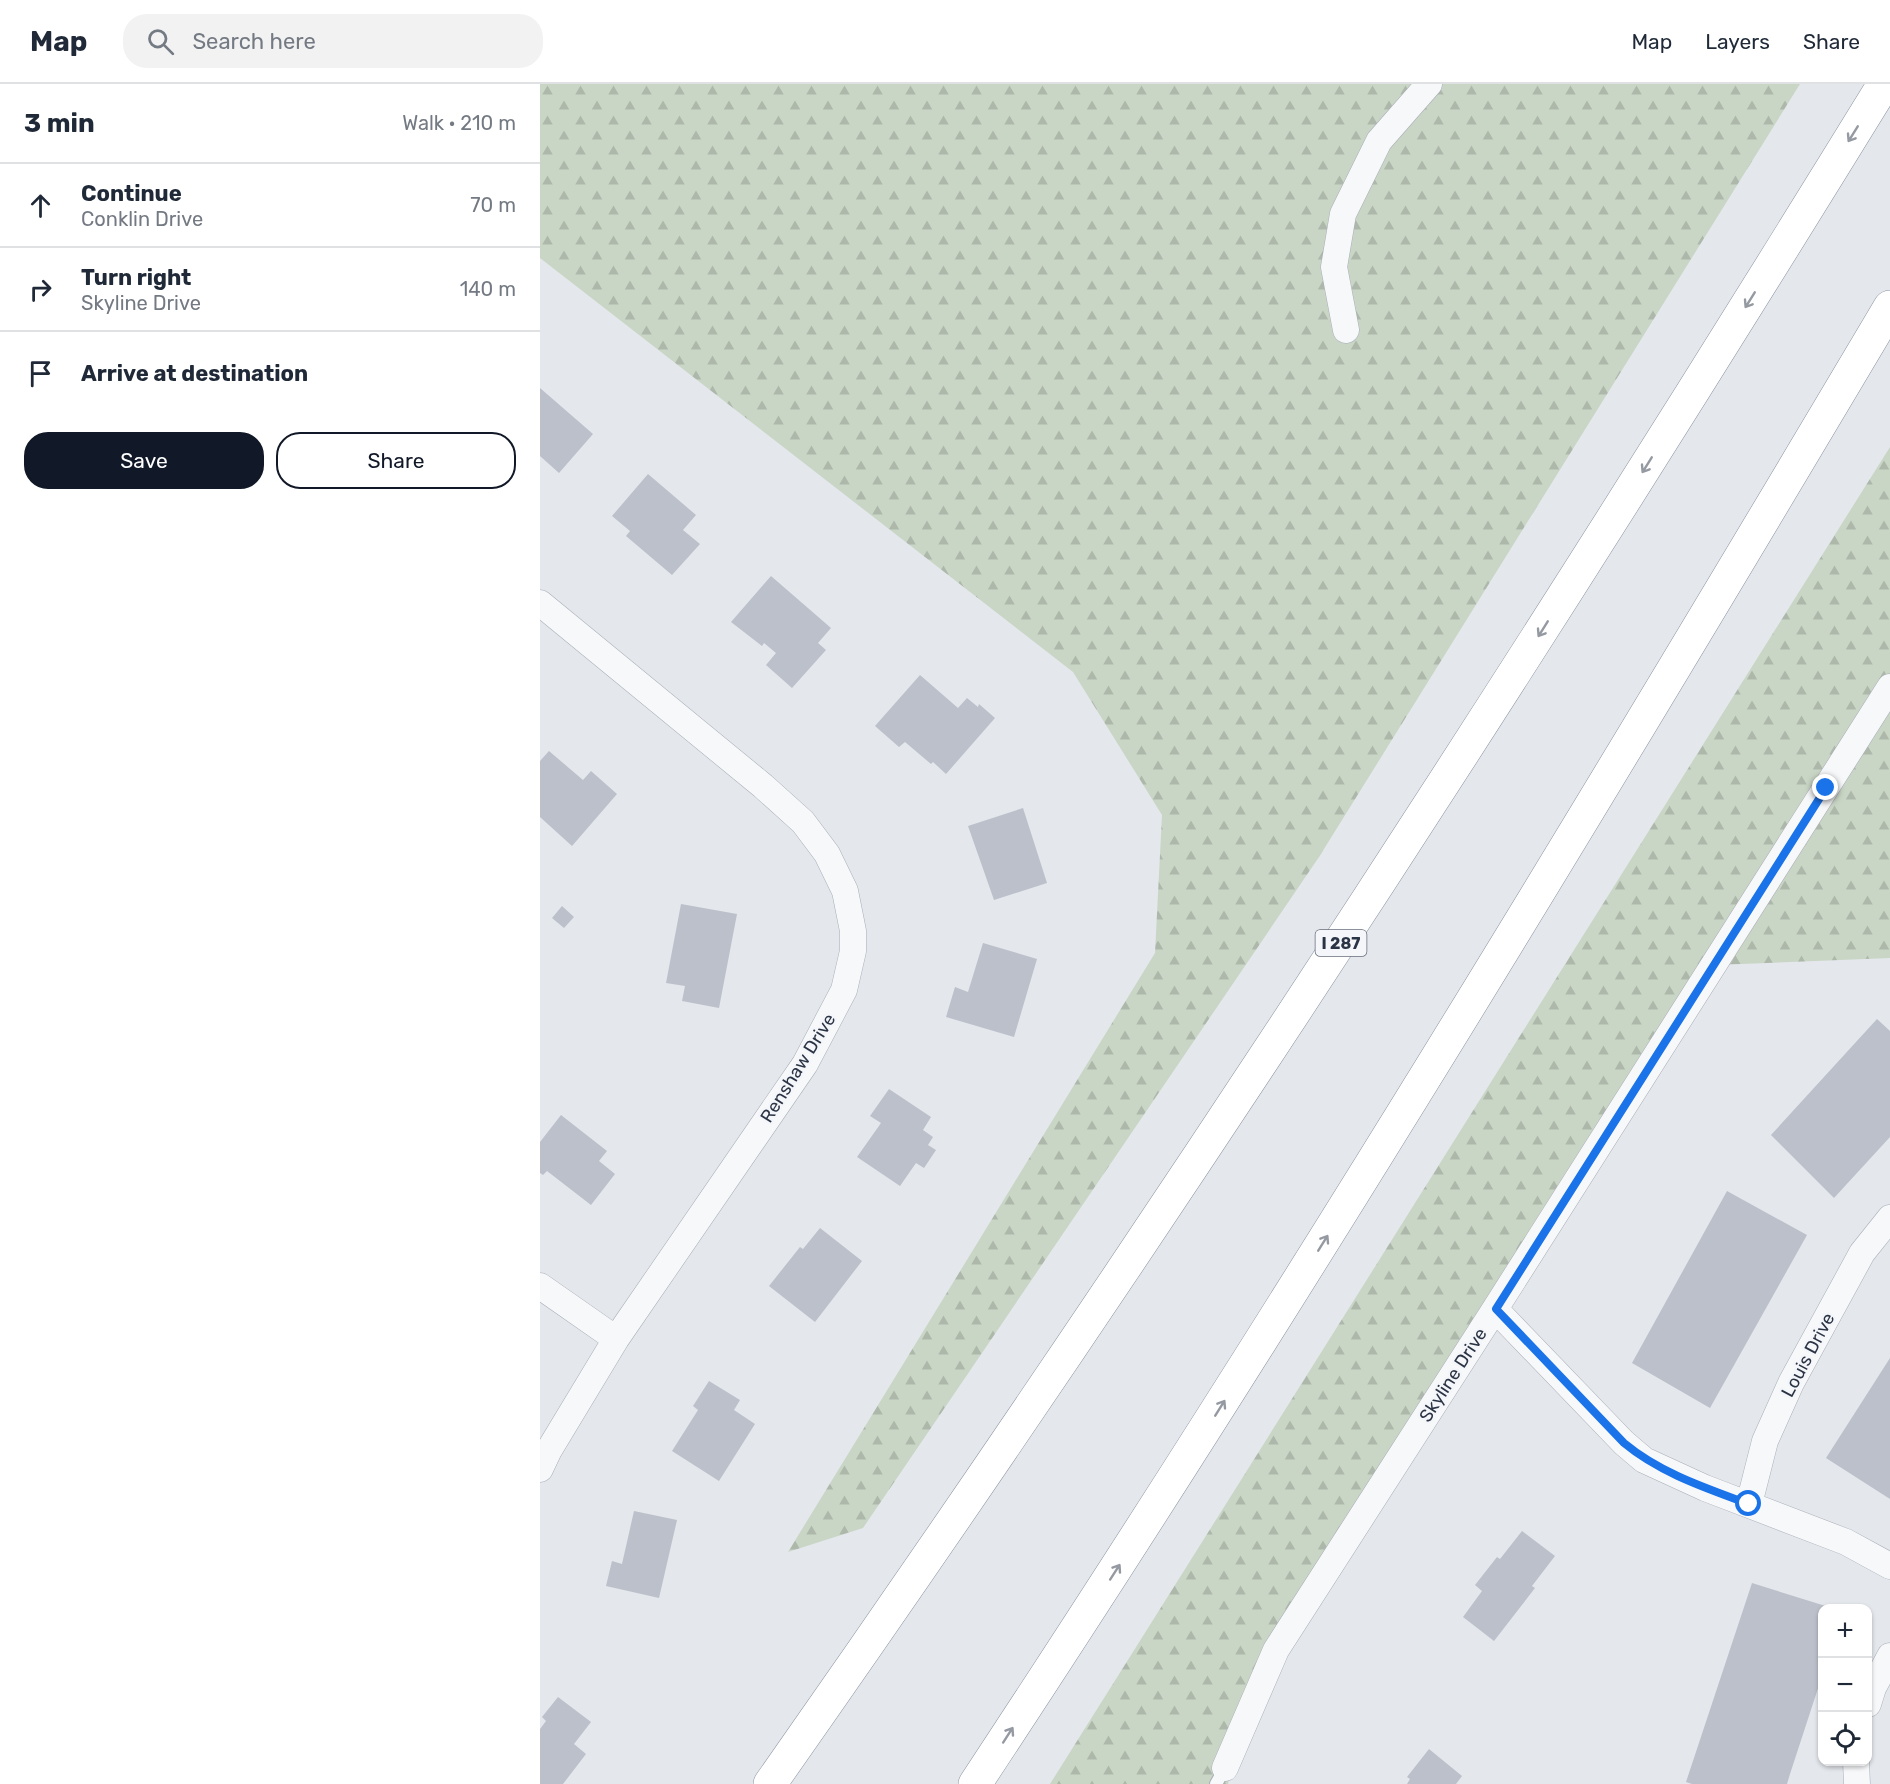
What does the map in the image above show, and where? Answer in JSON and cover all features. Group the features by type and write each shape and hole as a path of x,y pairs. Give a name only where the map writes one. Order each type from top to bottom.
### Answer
{"highway":[{"name":"I 287","path":"770,1784 978,1486 1280,1037 1585,562 1884,84"},
{"path":"975,1784 1127,1554 1309,1266 1763,521 1890,307"}],"street":[{"path":"1346,330 1334,267 1343,214 1379,141 1429,84"},
{"name":"Renshaw Drive","path":"540,603 763,786 803,822 827,854 845,891 853,931 853,951 844,990 805,1064 616,1340 549,1450 540,1469"},
{"name":"Skyline Drive","path":"1220,1776 1276,1650 1496,1309 1890,687"},
{"name":"Louis Drive","path":"1749,1504 1766,1441 1791,1383 1862,1253 1890,1218"},
{"path":"540,1286 616,1340"},
{"path":"1496,1309 1624,1443 1644,1460 1705,1488 1846,1542 1890,1566"},
{"path":"1872,1691 1890,1656"},
{"path":"1856,1766 1857,1784"}],"green space":[{"path":"540,84 1800,84 1319,857 863,1528 788,1552 1155,953 1162,815 1073,672 540,258"},
{"path":"1890,447 1890,958 1715,965 1252,1685 1228,1784 1050,1784"}],"building":[{"path":"540,388 593,434 559,473 540,456"},
{"path":"648,474 696,515 683,530 700,544 672,575 626,536 630,531 612,516"},
{"path":"771,576 831,628 818,643 826,650 792,688 766,665 776,653 764,643 762,646 731,622"},
{"path":"920,675 958,708 967,698 978,707 979,704 995,718 946,774 905,742 899,747 875,726"},
{"path":"549,751 583,780 591,771 617,794 572,846 540,817 540,761"},
{"path":"1023,808 1047,883 994,900 968,826"},
{"path":"681,904 737,914 719,1008 682,1001 685,986 666,983"},
{"path":"562,906 574,917 564,928 552,918"},
{"path":"983,943 1037,959 1014,1037 946,1017 955,987 968,992"},
{"path":"1877,1019 1890,1031 1890,1137 1834,1198 1771,1135"},
{"path":"889,1089 931,1117 923,1130 933,1137 928,1145 936,1150 924,1168 916,1163 900,1186 857,1157 881,1123 870,1116"},
{"path":"561,1115 607,1151 599,1161 615,1174 591,1205 547,1171 543,1175 540,1173 540,1142"},
{"path":"1727,1191 1807,1235 1710,1408 1632,1363"},
{"path":"820,1228 862,1261 815,1322 769,1286 800,1247 803,1249"},
{"path":"1890,1358 1890,1499 1826,1458"},
{"path":"709,1381 740,1400 734,1410 755,1424 719,1481 672,1451 698,1410 693,1406"},
{"path":"634,1511 677,1520 659,1598 606,1586 612,1561 622,1564"},
{"path":"1522,1531 1555,1556 1532,1586 1535,1588 1494,1641 1463,1617 1482,1591 1475,1585"},
{"path":"1752,1583 1819,1604 1818,1688 1787,1784 1692,1784 1686,1782"},
{"path":"558,1697 591,1722 574,1744 586,1754 563,1784 540,1784 540,1729 546,1721 542,1717"},
{"path":"1429,1749 1462,1776 1456,1784 1407,1784 1410,1779 1407,1777"}],"route":[{"path":"1749,1504 1705,1488 1644,1460 1624,1443 1496,1309 1826,788"}]}
